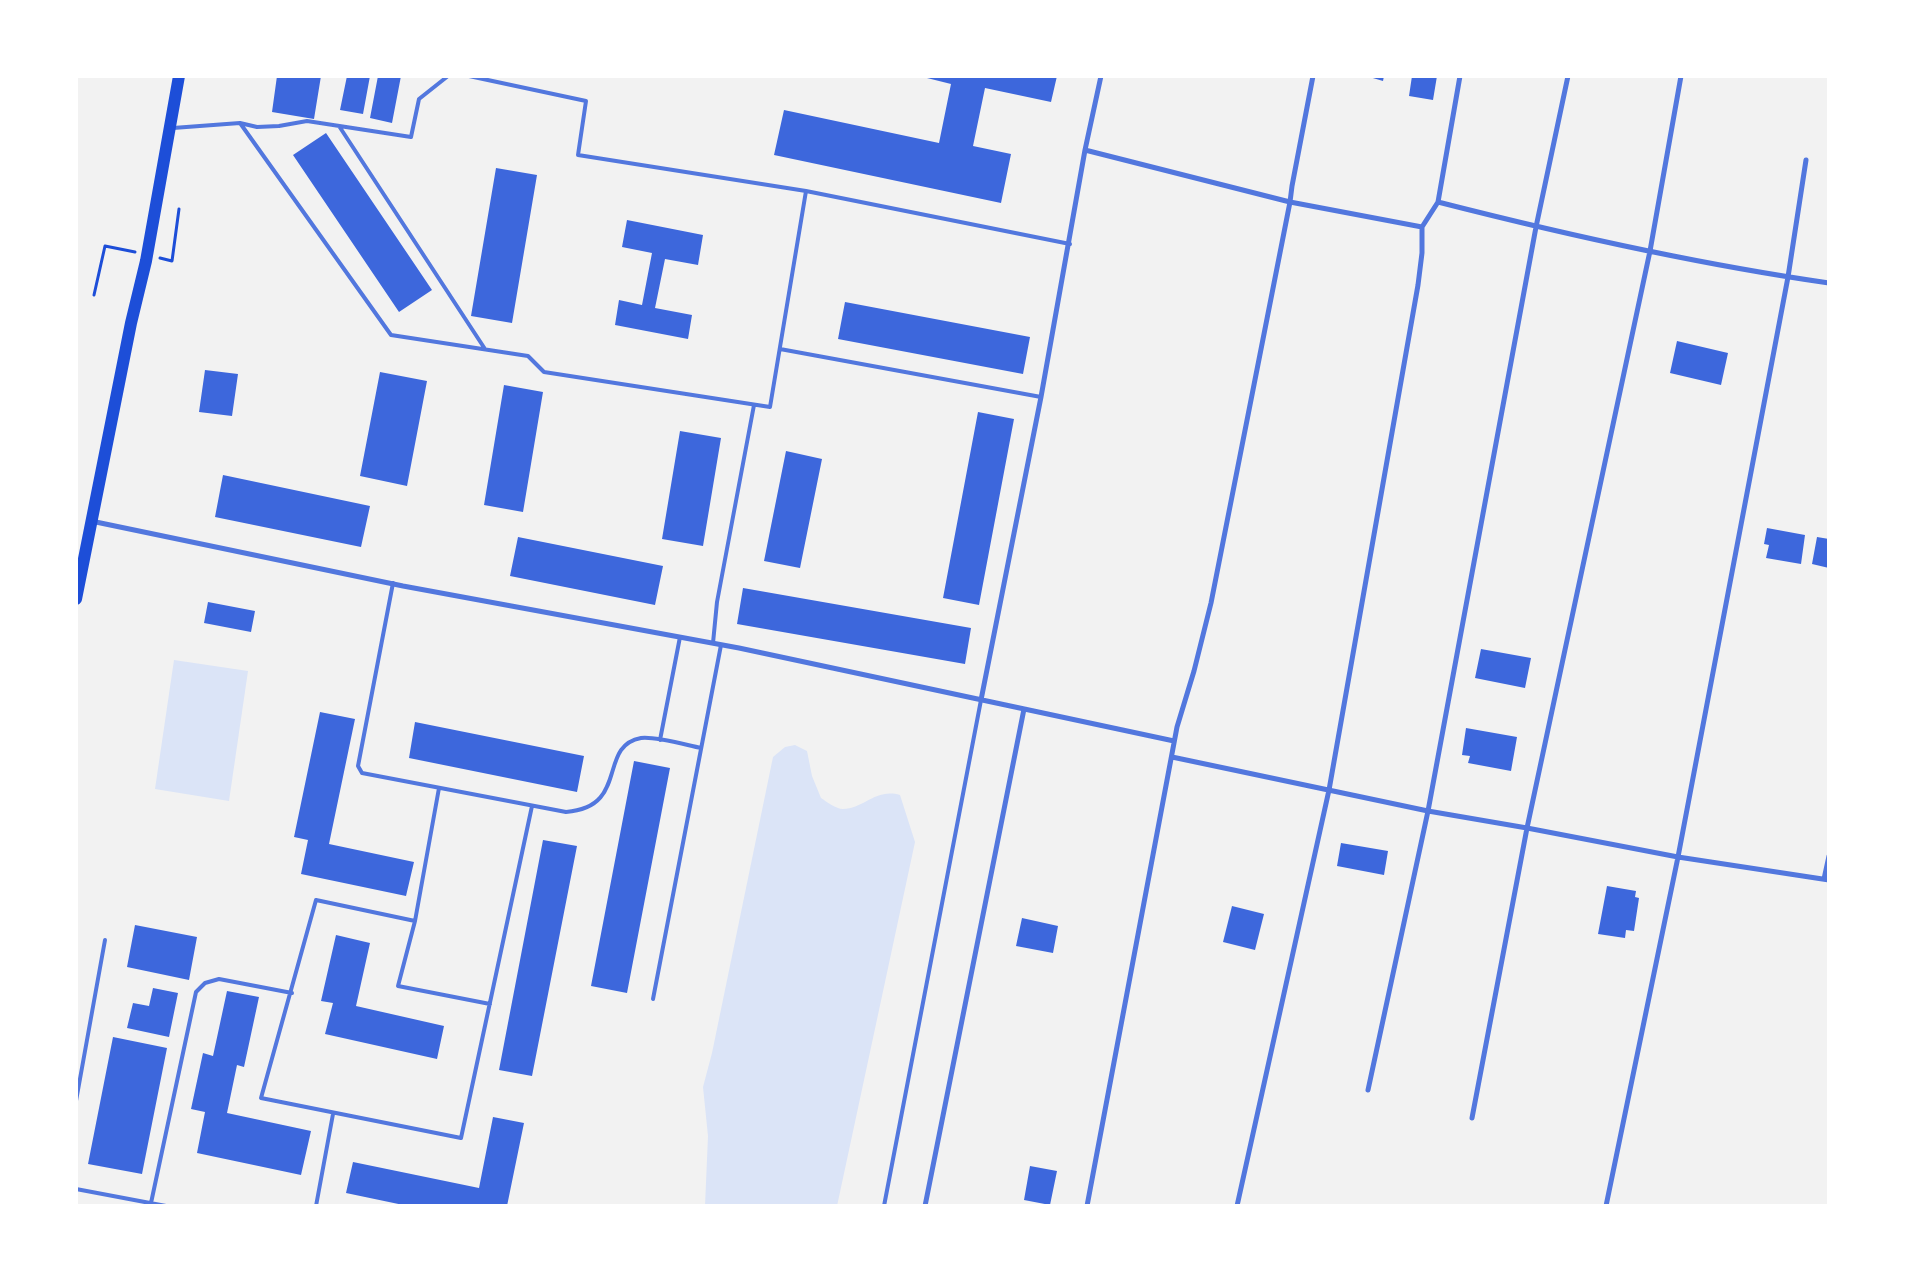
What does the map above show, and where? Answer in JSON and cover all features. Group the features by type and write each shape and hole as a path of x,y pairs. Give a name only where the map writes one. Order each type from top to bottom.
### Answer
{"highway":[{"path":"76,599 131,323 140,291 179,76"}],"street":[{"path":"981,700 1070,244 1085,150 1101,76"},
{"path":"1087,1206 1174,741 1211,603 1313,76"},
{"path":"1237,1206 1329,790 1418,284 1422,254 1422,227 1438,202 1460,76"},
{"path":"1368,1090 1428,811 1536,227 1568,76"},
{"path":"1472,1118 1527,828 1650,251 1681,76"},
{"path":"1085,150 1290,202 1422,227"},
{"path":"1606,1206 1678,857 1788,277 1806,160"},
{"path":"1438,202 1536,227 1650,251 1829,283"},
{"path":"91,520 392,584 713,643 1174,741"},
{"path":"925,1206 1024,709"},
{"path":"1172,757 1428,811 1678,857 1826,880 1829,856"}],"lane":[{"path":"170,128 240,123 257,127 279,126 307,121 411,137 419,99 448,76"},
{"path":"469,76 586,101 578,155 806,191 1070,244"},
{"path":"240,123 391,335 528,356 544,372 770,407 806,191"},
{"path":"339,126 485,349"},
{"path":"780,350 1041,397"},
{"path":"713,643 717,602 754,405"},
{"path":"392,584 358,766 362,773 566,812 584,809 605,794 610,783 614,763 624,747 641,738 701,748"},
{"path":"660,740 680,637"},
{"path":"653,999 721,645"},
{"path":"884,1206 981,700"},
{"path":"439,788 415,921 398,986 490,1004"},
{"path":"415,921 316,900 292,993 261,1098 333,1114 461,1138 532,806"},
{"path":"76,1101 105,940"},
{"path":"151,1203 196,992 205,983 219,979 292,993"},
{"path":"316,1206 333,1114"},
{"path":"76,1189 166,1206"}],"path":[{"path":"172,261 179,209"},
{"path":"94,296 105,246"}],"shaded area":[{"path":"174,660 248,671 229,801 155,789"},
{"path":"795,745 807,751 812,776 821,798 835,807 840,809 850,808 884,794 900,795 915,842 837,1206 705,1206 708,1136 703,1087 712,1053 773,757 785,747"}],"building":[{"path":"277,76 321,76 314,119 272,112"},
{"path":"347,76 370,76 363,114 340,110"},
{"path":"378,76 401,76 392,123 370,118"},
{"path":"919,76 1057,76 1051,102 985,88 973,146 1011,154 1001,203 774,155 784,110 939,143 951,84"},
{"path":"1366,76 1384,76 1383,81"},
{"path":"1412,76 1437,76 1433,100 1409,96"},
{"path":"326,133 432,290 399,312 293,155"},
{"path":"496,168 537,175 512,323 471,316"},
{"path":"627,220 703,235 698,265 665,259 655,308 692,315 688,339 615,325 619,300 642,305 652,253 622,247"},
{"path":"845,302 1030,337 1023,374 838,339"},
{"path":"1677,341 1728,353 1721,385 1670,373"},
{"path":"205,370 238,374 232,416 199,412"},
{"path":"380,372 427,381 407,486 360,476"},
{"path":"504,385 543,392 523,512 484,505"},
{"path":"978,412 1014,419 979,605 943,598"},
{"path":"680,431 721,438 703,546 662,539"},
{"path":"786,451 822,459 800,568 764,561"},
{"path":"223,475 370,506 361,547 215,517"},
{"path":"1767,528 1805,535 1801,564 1766,558 1769,545 1764,544"},
{"path":"518,537 663,566 655,605 510,576"},
{"path":"1817,537 1829,539 1829,568 1812,564"},
{"path":"743,588 971,628 965,664 737,624"},
{"path":"208,602 255,611 251,632 204,623"},
{"path":"1481,649 1531,658 1525,688 1475,678"},
{"path":"320,712 355,719 329,844 414,862 406,896 301,874 308,840 294,837"},
{"path":"415,722 584,756 577,792 409,758"},
{"path":"1466,728 1517,737 1511,771 1468,763 1470,756 1462,755"},
{"path":"634,761 670,768 627,993 591,986"},
{"path":"543,840 577,846 532,1076 499,1070"},
{"path":"1341,843 1388,851 1384,875 1337,866"},
{"path":"1607,886 1636,891 1635,897 1639,898 1634,931 1626,930 1625,938 1598,934"},
{"path":"1232,906 1264,914 1255,950 1223,942"},
{"path":"1022,918 1058,926 1053,953 1016,946"},
{"path":"135,925 197,937 189,980 127,967"},
{"path":"336,935 370,943 356,1006 444,1026 437,1059 325,1034 333,1003 321,1001"},
{"path":"153,988 178,993 169,1037 127,1028 133,1003 149,1006"},
{"path":"227,991 259,997 244,1067 237,1065 227,1113 311,1131 301,1175 197,1153 205,1112 191,1109 203,1053 213,1056"},
{"path":"113,1037 167,1048 142,1174 88,1164"},
{"path":"493,1117 524,1123 507,1206 408,1206 346,1193 353,1162 479,1188"},
{"path":"1030,1166 1057,1171 1050,1205 1024,1200"}]}
